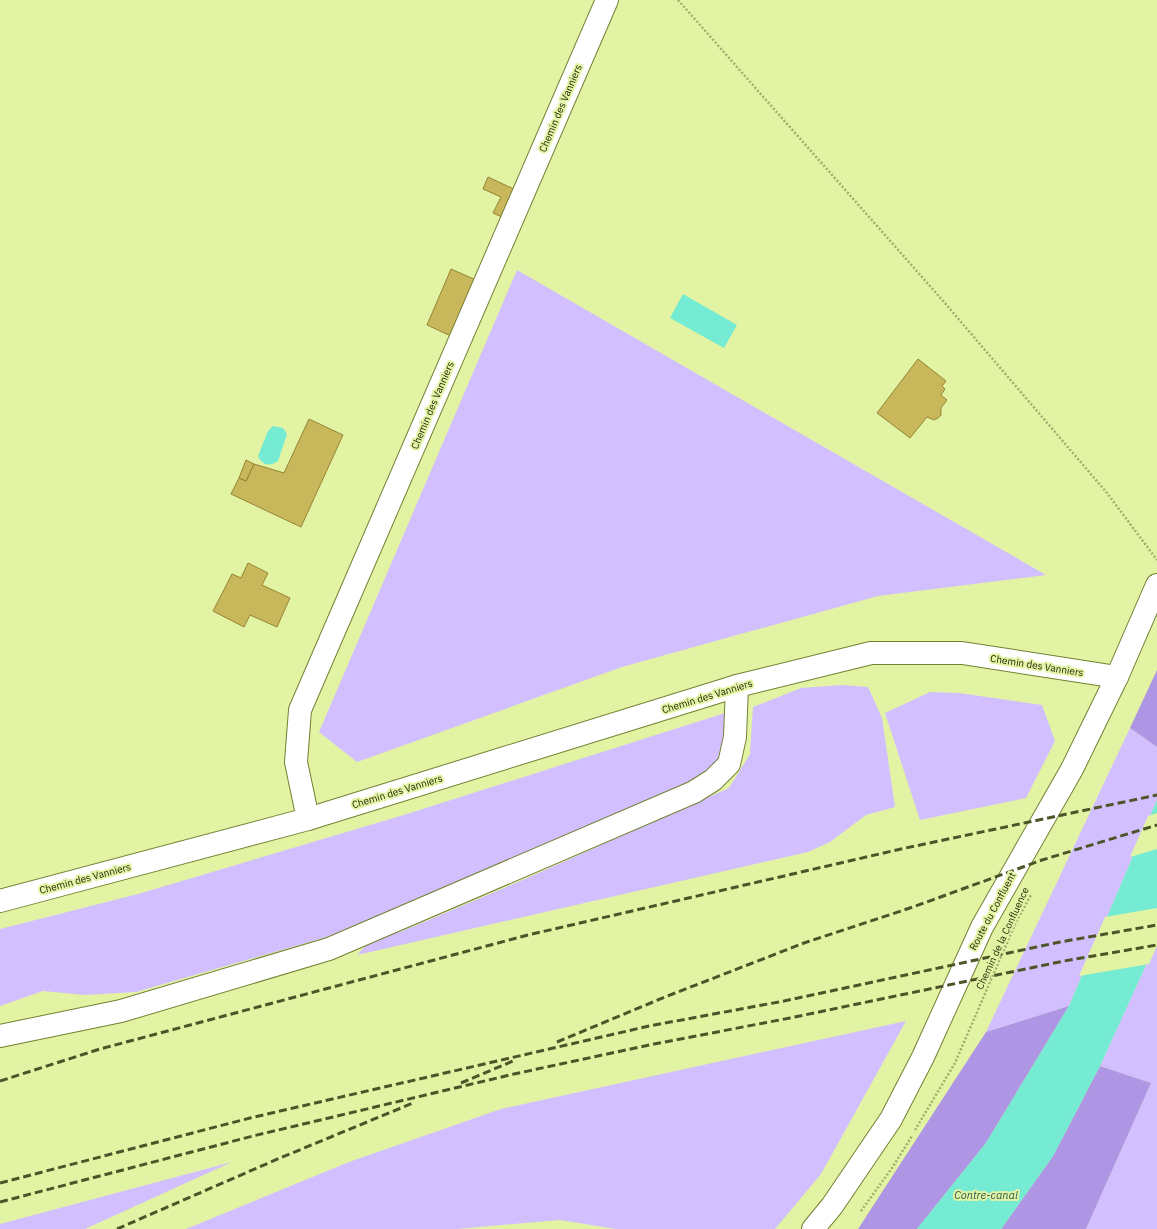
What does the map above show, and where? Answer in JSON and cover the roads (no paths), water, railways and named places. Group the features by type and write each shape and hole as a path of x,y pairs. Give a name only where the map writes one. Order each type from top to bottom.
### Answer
{"street":[{"name":"Chemin des Vanniers","path":"308,819 296,762 300,710 607,0"},
{"name":"Route du Confluent","path":"813,1229 832,1206 891,1119 923,1057 982,927 1072,769 1117,677 1157,585"},
{"name":"Chemin des Vanniers","path":"0,901 308,819 737,686 871,653 962,653 1117,677"},
{"path":"0,1036 121,1011 329,949 694,792 713,780 729,764 735,737 737,686"}],"water":[{"path":"683,294 737,325 724,348 670,318"},
{"path":"273,426 283,428 287,434 278,461 272,464 266,464 258,456 268,431"},
{"name":"Contre-canal","path":"1157,800 1157,941 1100,1066 1053,1156 1001,1229 917,1229 986,1143 1069,1006"}],"railway":[{"path":"0,1081 100,1049 528,935 901,849 1157,795"},
{"path":"557,1042 665,997 804,943 913,907 1042,860 1157,825"},
{"path":"0,1183 250,1118 649,1026 784,1001 1060,942 1157,925"},
{"path":"0,1202 253,1136 514,1074 654,1044 790,1018 1064,961 1157,945"},
{"path":"461,1083 513,1061"},
{"path":"117,1229 280,1158 413,1103"}]}
